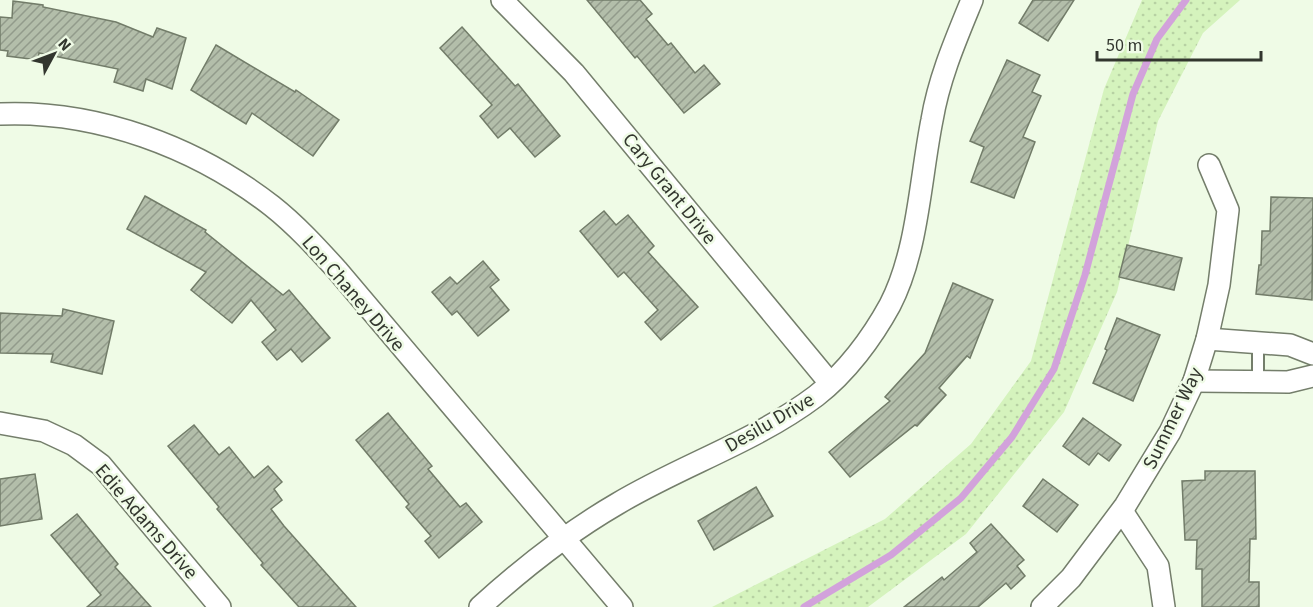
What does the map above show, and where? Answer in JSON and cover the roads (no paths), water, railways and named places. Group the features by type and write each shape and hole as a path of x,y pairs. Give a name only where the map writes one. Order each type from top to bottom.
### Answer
{"street":[{"name":"Cary Grant Drive","path":"502,0 574,72 830,383"},
{"name":"Desilu Drive","path":"480,607 516,574 563,537 618,503 755,435 817,395 840,375 874,332 903,274 917,209 932,118 944,69 972,0"},
{"name":"Lon Chaney Drive","path":"0,114 20,113 65,117 110,126 154,140 195,158 235,180 272,207 307,237 337,270 622,607"},
{"name":"Summer Way","path":"1042,607 1071,578 1122,511 1170,432 1194,381 1208,339 1219,285 1228,210 1209,165"},
{"path":"1208,339 1290,345 1313,354"},
{"path":"1194,381 1288,382 1313,376"},
{"name":"Edie Adams Drive","path":"0,423 44,431 74,445 101,465 220,607"},
{"path":"1122,511 1158,566 1164,607"}],"lane":[{"path":"1258,343 1258,382"}],"waterway":[{"path":"804,607 891,555 961,498 1012,437 1054,369 1085,275 1133,94 1157,39 1186,0"}]}
